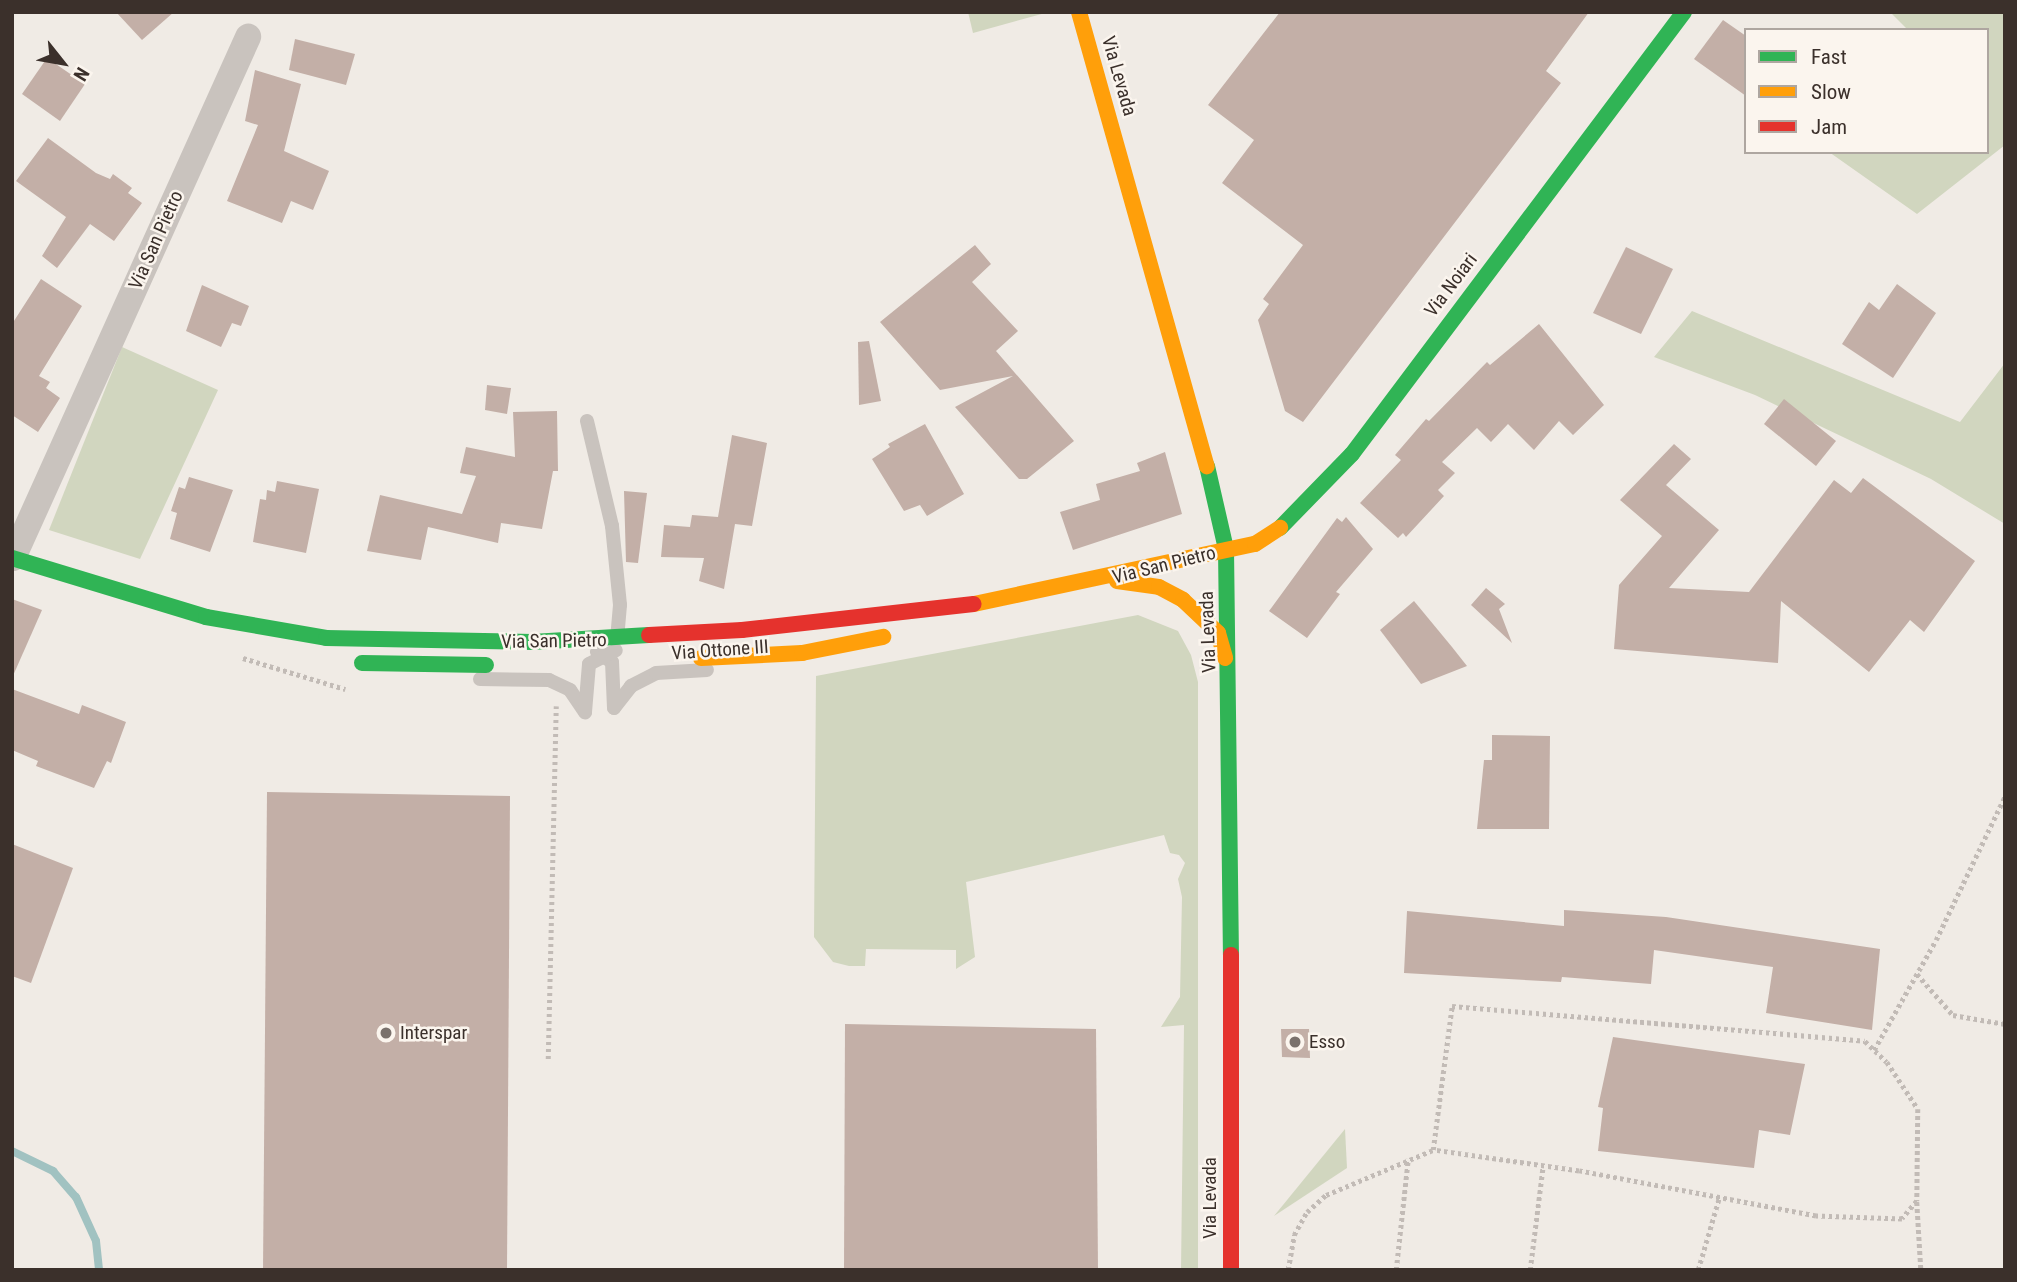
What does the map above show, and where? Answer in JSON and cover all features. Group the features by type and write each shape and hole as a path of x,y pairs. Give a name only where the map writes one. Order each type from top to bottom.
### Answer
{"street":[{"name":"Via Levada","path":"1079,12 1207,466 1226,549 1231,677 1231,1270"},
{"name":"Via Noiari","path":"1226,549 1255,544 1290,522 1317,496 1684,12"},
{"name":"Via San Pietro","path":"248,37 12,558 206,617 326,638 617,640 761,629 1008,600 1226,549"},
{"name":"Via San Pietro","path":"1102,580 1159,587 1204,615 1218,634 1231,677"},
{"path":"936,625 1008,600"},
{"path":"206,617 290,650"},
{"path":"340,661 423,666 575,664 620,659 802,653 897,635"}],"lane":[{"path":"587,421 612,526 620,605 617,640"},
{"path":"447,640 469,649 620,659 742,639 761,629"},
{"name":"Via Ottone III","path":"620,659 614,708 631,686 656,673 785,664 802,653"},
{"path":"423,666 442,679 549,680 570,690 585,712 575,664"}],"path":[{"path":"233,655 339,689 352,689"},
{"path":"548,1059 556,700"},
{"path":"556,712 565,714"},
{"path":"1874,1050 1917,974 2005,796"},
{"path":"1917,974 1953,1015 2005,1024"},
{"path":"1433,1150 1452,1006 1865,1041 1917,1109 1917,1201 1921,1270"},
{"path":"1288,1270 1294,1235 1307,1212 1326,1195 1433,1150 1543,1166 1816,1216 1902,1219 1917,1201"},
{"path":"1396,1270 1408,1159"},
{"path":"1530,1270 1543,1166"},
{"path":"1698,1270 1719,1198"}],"green space":[{"path":"968,12 1049,12 973,33"},
{"path":"1890,12 2005,12 2005,145 1917,214 1832,154 1989,154 1989,28 1906,28"},
{"path":"1692,311 1960,422 2005,363 2005,524 1931,479 1755,395 1654,357"},
{"path":"122,347 218,390 140,559 49,530"},
{"path":"1138,615 1178,631 1191,655 1198,682 1198,1270 1181,1270 1184,1025 1161,1027 1180,997 1182,897 1178,879 1185,863 1179,855 1170,853 1164,835 966,882 975,957 956,969 956,950 866,949 865,966 849,966 833,962 814,937 816,676"},
{"path":"1345,1129 1347,1168 1274,1216"}],"building":[{"path":"116,12 174,12 142,40"},
{"path":"1280,12 1589,12 1546,71 1561,83 1303,422 1285,411 1258,320 1269,304 1263,299 1303,245 1222,183 1254,140 1208,105"},
{"path":"1723,20 1744,35 1744,95 1694,59"},
{"path":"295,39 355,54 346,85 289,70"},
{"path":"47,58 85,84 60,121 22,94"},
{"path":"255,70 301,84 284,151 329,171 313,210 291,201 282,223 227,201 258,125 245,121"},
{"path":"48,138 96,173 110,179 113,174 132,188 128,193 142,203 114,241 90,224 57,268 42,256 66,217 16,181"},
{"path":"975,245 991,264 972,282 1018,331 996,351 1074,441 1027,479 1019,479 955,407 1013,376 940,390 880,322"},
{"path":"1626,247 1673,269 1641,334 1593,313"},
{"path":"41,279 82,306 39,376 50,382 46,388 60,398 38,432 12,415 12,324"},
{"path":"1897,284 1936,313 1893,378 1842,344 1869,302 1879,310"},
{"path":"202,285 249,306 241,326 232,323 221,347 186,331"},
{"path":"1539,324 1604,405 1573,435 1559,421 1534,450 1508,424 1491,442 1477,428 1442,462 1455,473 1438,490 1444,496 1406,537 1403,533 1398,538 1360,503 1401,460 1395,455 1426,419 1429,421 1487,362 1490,365"},
{"path":"869,341 881,401 859,405 858,342"},
{"path":"487,385 511,388 507,414 485,410"},
{"path":"1784,399 1836,441 1816,466 1764,424"},
{"path":"557,411 558,471 553,471 542,529 501,523 498,543 428,527 421,560 367,551 380,495 462,514 476,476 460,473 466,447 515,457 513,412"},
{"path":"925,424 964,494 927,516 920,505 904,511 872,459 890,447 888,444"},
{"path":"732,435 767,443 752,526 735,524 724,589 699,581 704,558 661,557 664,525 690,527 692,515 718,517"},
{"path":"1674,444 1691,459 1666,485 1719,530 1669,588 1749,592 1834,480 1851,493 1863,478 1975,561 1924,632 1910,620 1869,672 1781,601 1778,663 1614,649 1619,585 1662,536 1620,500"},
{"path":"1165,452 1182,514 1073,550 1060,512 1100,500 1096,484 1140,471 1137,463"},
{"path":"189,477 233,490 210,552 170,539 177,513 171,511 179,487 185,489"},
{"path":"277,481 319,489 306,553 253,542 260,499 266,500 267,490 275,492"},
{"path":"624,491 647,493 638,563 626,562"},
{"path":"1346,517 1373,549 1336,592 1340,594 1307,638 1269,611 1337,518 1342,522"},
{"path":"1486,588 1505,604 1499,609 1512,643 1471,605"},
{"path":"12,599 42,610 12,678"},
{"path":"1414,601 1467,666 1421,684 1380,630"},
{"path":"12,689 79,714 82,705 126,722 111,763 107,761 94,788 36,766 38,761 12,750"},
{"path":"1492,735 1550,736 1549,829 1477,829 1484,760 1492,760"},
{"name":"Interspar","path":"267,792 510,796 507,1270 263,1270"},
{"path":"12,844 73,868 31,983 12,976"},
{"path":"1564,910 1666,917 1880,949 1872,1030 1766,1013 1773,967 1654,950 1651,984 1562,977 1561,982 1404,973 1407,911 1564,926"},
{"path":"845,1024 1096,1029 1098,1270 844,1270"},
{"path":"1281,1029 1309,1029 1310,1058 1282,1057"},
{"path":"1613,1037 1805,1064 1790,1135 1759,1130 1754,1168 1598,1151 1603,1108 1598,1107"}],"waterway":[{"path":"12,1151 53,1171 76,1197 96,1241 99,1270"}],"traffic: fast":[{"path":"1280,528 1352,454 1684,12"},
{"path":"1207,466 1226,549 1231,955"},
{"path":"12,558 206,617 326,638 532,642 649,635"},
{"path":"362,663 486,665"}],"traffic: slow":[{"path":"1079,12 1207,466"},
{"path":"974,604 1255,544 1280,528"},
{"path":"1117,581 1159,587 1183,600 1218,633 1225,658"},
{"path":"701,658 802,653 883,637"}],"traffic: jam":[{"path":"649,635 742,630 974,604"},
{"path":"1231,955 1231,1270"}],"place":[{"name":"Interspar","path":"386,1033"},
{"name":"Esso","path":"1295,1042"}]}
